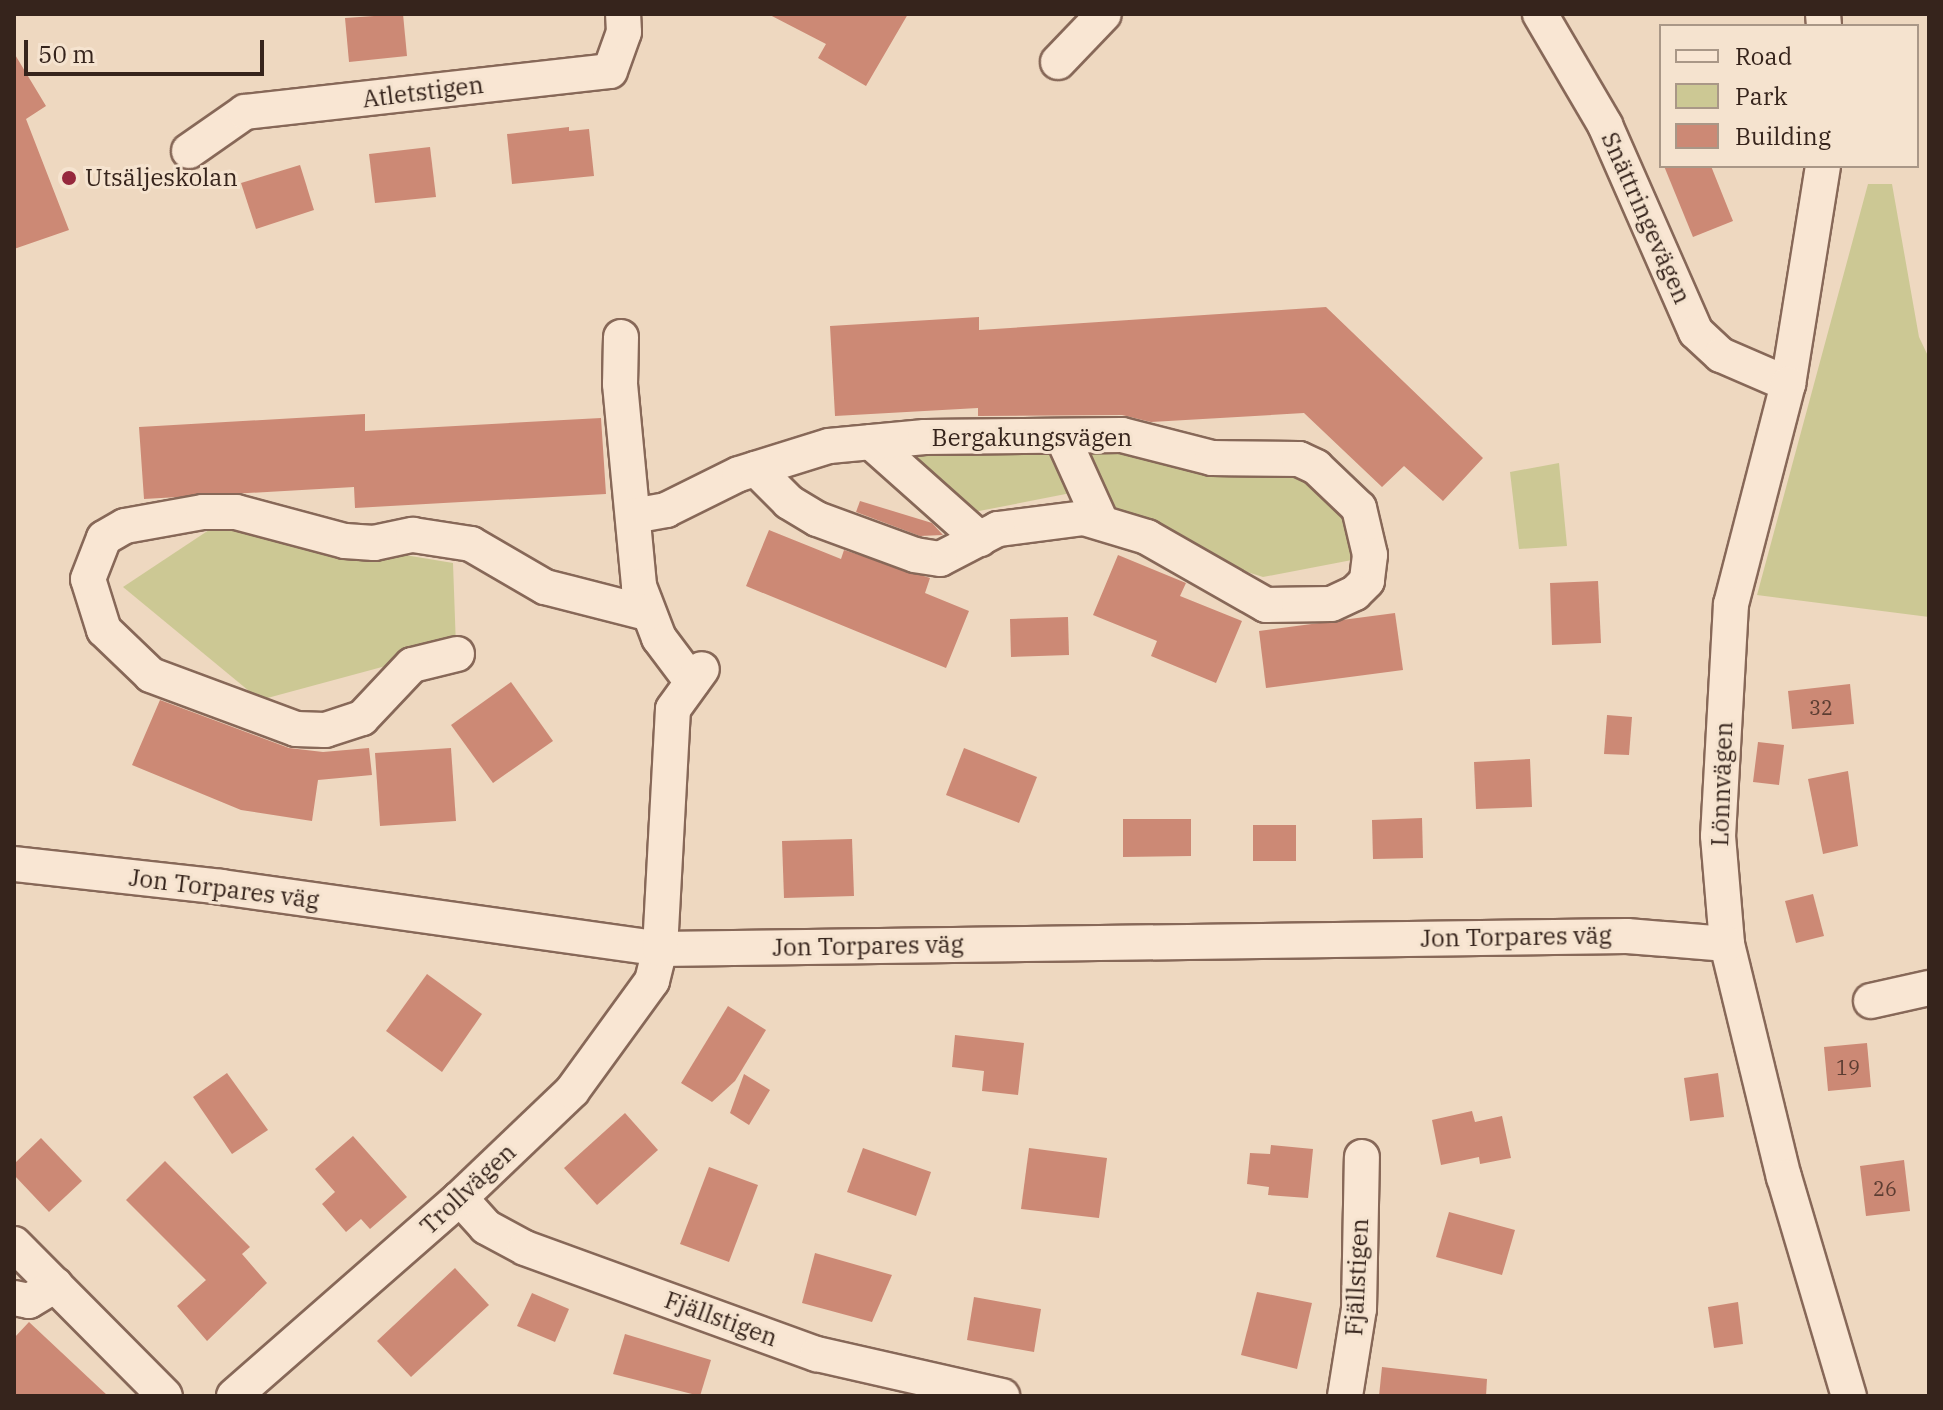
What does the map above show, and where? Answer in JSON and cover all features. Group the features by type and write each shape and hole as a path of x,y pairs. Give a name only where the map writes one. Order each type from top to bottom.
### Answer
{"street":[{"name":"Atletstigen","path":"189,151 245,112 610,71 624,32 623,14"},
{"path":"1058,62 1104,14"},
{"name":"Snättringevägen","path":"1540,14 1605,125 1696,332 1721,355 1788,384"},
{"name":"Lönnvägen","path":"1823,168 1788,384 1731,604 1718,836 1727,944 1784,1177 1849,1396"},
{"path":"621,337 620,384 633,516 647,613 697,676 673,709 660,949"},
{"name":"Bergakungsvägen","path":"633,516 666,510 756,469 829,446 871,442 1122,435 1212,458 1299,459 1316,467 1342,485 1359,508 1367,528 1367,581 1331,604 1266,605 1147,537 1101,522 1040,522 998,529 940,559 915,555 817,519 789,502 756,469"},
{"path":"1062,436 1101,522"},
{"path":"871,442 980,539"},
{"path":"457,654 412,665 362,718 325,730 296,729 187,692 151,675 120,650 94,608 88,579 94,553 104,538 125,526 236,512 345,541 374,543 413,535 471,544 545,587 647,613"},
{"name":"Jon Torpares väg","path":"14,864 221,887 660,949 1627,936 1727,944"},
{"name":"Trollvägen","path":"234,1396 460,1198 572,1091 652,981 660,949"},
{"path":"1871,1001 1929,988"},
{"name":"Fjällstigen","path":"1345,1396 1359,1309 1362,1157"},
{"name":"Fjällstigen","path":"460,1198 486,1227 525,1248 817,1354 1002,1396"},
{"path":"14,1244 165,1396"},
{"path":"14,1298 29,1301 56,1285"}],"green space":[{"path":"1868,184 1892,184 1919,337 1929,358 1929,617 1757,595"},
{"path":"1050,443 1076,492 969,513 898,452"},
{"path":"1076,444 1315,475 1356,521 1352,560 1263,577 1219,563 1102,509"},
{"path":"1559,463 1567,546 1519,549 1510,472"},
{"path":"218,524 453,563 456,647 260,700 123,587"}],"building":[{"path":"403,14 407,56 349,62 345,18"},
{"path":"768,14 908,14 866,86 818,58 826,44"},
{"path":"14,53 46,106 26,119 69,230 14,249"},
{"path":"569,127 569,131 589,129 594,176 512,184 507,134"},
{"path":"430,147 436,197 375,203 369,154"},
{"path":"300,165 314,210 256,229 241,183"},
{"path":"1665,168 1712,168 1733,221 1693,237"},
{"path":"1326,307 1483,458 1443,501 1404,466 1382,487 1304,413 1151,422 1122,415 978,416 978,408 835,416 830,326 979,317 979,330"},
{"path":"365,414 365,431 601,418 606,494 355,508 354,487 144,499 139,427"},
{"path":"860,501 932,523 943,535 920,536 856,512"},
{"path":"769,530 841,559 844,550 930,578 925,593 969,611 946,668 746,586"},
{"path":"1118,555 1186,583 1180,596 1242,621 1216,683 1151,656 1157,641 1093,615"},
{"path":"1598,581 1601,643 1552,645 1550,583"},
{"path":"1395,613 1403,670 1266,688 1259,631"},
{"path":"1068,617 1069,655 1011,657 1010,619"},
{"path":"511,682 553,741 493,783 451,725"},
{"path":"1850,684 1854,724 1792,729 1788,691"},
{"path":"160,700 289,748 323,752 369,748 372,775 318,780 312,821 241,810 132,765"},
{"path":"1607,715 1632,717 1629,755 1604,754"},
{"path":"1758,742 1784,745 1779,785 1753,782"},
{"path":"451,748 456,821 380,826 375,753"},
{"path":"964,748 1037,777 1019,823 946,795"},
{"path":"1530,759 1532,807 1476,809 1474,762"},
{"path":"1848,771 1858,846 1823,854 1808,779"},
{"path":"1422,818 1423,858 1373,859 1372,820"},
{"path":"1123,819 1191,819 1191,856 1123,857"},
{"path":"1253,825 1296,825 1296,861 1253,861"},
{"path":"852,839 854,896 784,898 782,841"},
{"path":"1813,894 1824,936 1796,943 1785,901"},
{"path":"427,974 482,1014 442,1072 386,1031"},
{"path":"728,1006 766,1030 735,1081 712,1102 681,1083"},
{"path":"955,1035 1024,1043 1018,1095 982,1091 984,1071 952,1067"},
{"path":"1867,1043 1871,1087 1828,1091 1824,1047"},
{"path":"227,1073 268,1130 232,1154 193,1097"},
{"path":"1718,1073 1724,1117 1690,1121 1684,1078"},
{"path":"744,1074 770,1090 749,1125 730,1113"},
{"path":"1472,1111 1475,1122 1502,1116 1511,1158 1480,1164 1479,1157 1441,1165 1432,1120"},
{"path":"625,1113 658,1150 597,1205 564,1168"},
{"path":"353,1136 407,1197 370,1229 361,1219 346,1232 322,1204 335,1192 315,1169"},
{"path":"41,1138 82,1181 49,1212 14,1175 14,1164"},
{"path":"1271,1145 1313,1149 1308,1198 1268,1195 1269,1187 1247,1184 1250,1153 1270,1154"},
{"path":"863,1148 931,1172 916,1216 847,1192"},
{"path":"1029,1148 1107,1158 1099,1218 1021,1209"},
{"path":"1904,1160 1910,1211 1866,1216 1860,1166"},
{"path":"165,1161 250,1247 242,1254 267,1283 207,1341 177,1306 206,1280 126,1200"},
{"path":"709,1167 758,1185 729,1262 680,1244"},
{"path":"1449,1212 1515,1230 1502,1275 1436,1257"},
{"path":"815,1253 892,1275 872,1322 802,1303"},
{"path":"455,1268 489,1305 411,1377 377,1341"},
{"path":"1257,1292 1312,1303 1297,1369 1241,1355"},
{"path":"532,1293 569,1309 555,1342 517,1326"},
{"path":"974,1297 1041,1309 1034,1352 967,1340"},
{"path":"1738,1302 1743,1344 1714,1348 1708,1307"},
{"path":"29,1322 108,1396 14,1396 14,1338"},
{"path":"625,1334 711,1360 700,1396 613,1374"},
{"path":"1382,1367 1487,1379 1486,1396 1379,1396"}],"place":[{"name":"Utsäljeskolan","path":"69,178"}]}
